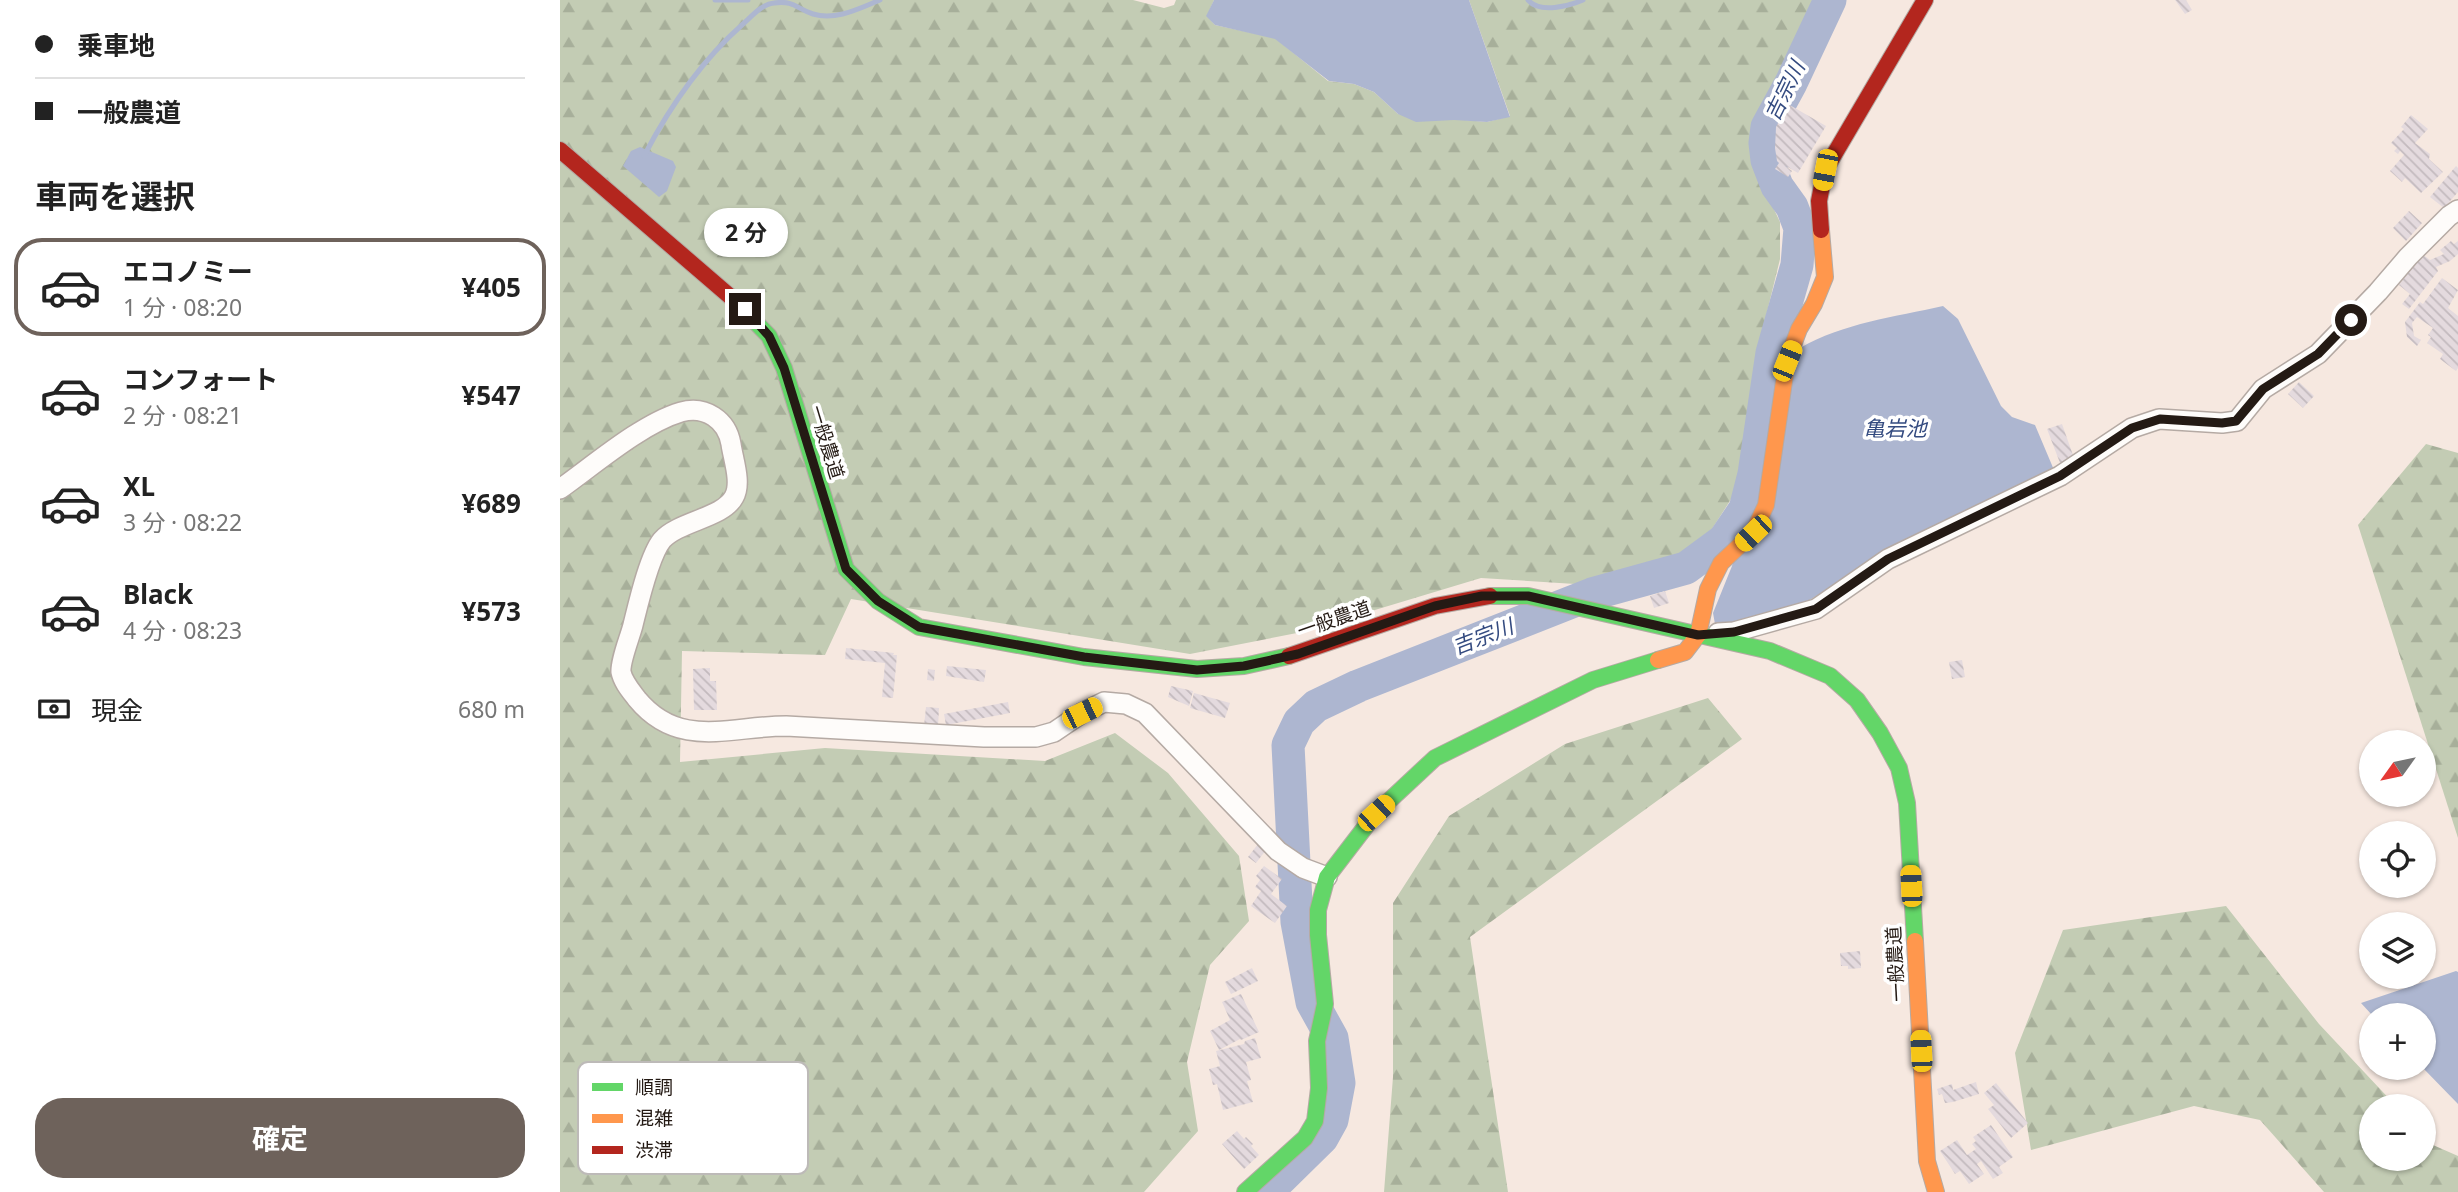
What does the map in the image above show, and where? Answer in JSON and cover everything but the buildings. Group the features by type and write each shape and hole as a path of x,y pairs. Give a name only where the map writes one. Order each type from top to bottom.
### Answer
{"street":[{"path":"1245,1192 1305,1138 1315,1121 1319,1088 1317,1041 1325,1004 1318,909 1328,877 1376,813 1435,758 1593,680 1685,652 1698,635 1708,589 1721,563 1753,533 1766,505 1787,361 1825,278 1819,201 1825,170 1925,0"},
{"name":"一般農道","path":"560,150 745,309 769,336 784,368 846,569 878,601 919,627 1084,657 1197,670 1244,666 1298,654 1435,606 1482,596 1528,596 1770,651 1830,676 1857,700 1880,733 1899,768 1906,803 1927,1161 1936,1192"},
{"path":"1698,635 1734,632 1816,609 1888,559 2060,476 2132,428 2160,419 2222,423 2236,421 2263,389 2318,354 2408,257 2458,210"},
{"path":"560,489 645,429 682,412 702,411 720,419 730,435 736,495 727,506 676,530 663,540 656,551 639,603 621,670 627,687 648,712 670,725 691,732 786,726 984,737 1036,737 1054,732 1104,702 1126,704 1145,713 1278,851 1303,868 1328,877"}],"green space":[{"path":"560,0 1133,0 1164,8 1174,5 1176,0 1214,0 1207,16 1215,25 1275,38 1328,81 1354,84 1374,92 1398,114 1487,122 1510,116 1469,0 1818,0 1751,132 1754,167 1780,222 1780,259 1757,353 1735,493 1712,529 1679,554 1575,584 1481,578 1302,632 1190,654 851,599 825,655 682,651 680,762 825,748 1045,761 1115,733 1168,773 1239,856 1249,921 1210,965 1187,1062 1198,1131 1144,1192 560,1192"},
{"path":"2426,444 2458,453 2458,838 2436,769 2436,730 2423,730 2358,525"},
{"path":"1708,698 1742,739 1470,937 1508,1192 1384,1192 1393,1077 1393,903 1449,816 1565,744"},
{"path":"2226,906 2319,1024 2359,1067 2359,1080 2372,1080 2385,1094 2359,1094 2359,1171 2436,1171 2436,1146 2458,1156 2458,1192 2324,1192 2260,1120 2194,1106 2031,1150 2015,1053 2063,930"}],"water":[{"path":"1214,0 1469,0 1510,117 1487,122 1416,122 1398,114 1374,92 1354,84 1329,81 1275,39 1215,25 1206,16"},
{"path":"640,147 673,161 676,167 667,191 659,197 623,166 631,151"},
{"name":"亀岩池","path":"1943,306 1958,319 2001,406 2012,417 2035,425 2054,470 1905,542 1808,601 1723,627 1715,624 1713,613 1732,566 1800,348 1851,327"},
{"path":"2458,972 2458,1104 2435,1080 2436,1003 2361,1003 2403,989 2436,989 2436,978"}],"waterway":[{"path":"715,0 748,0"},
{"path":"644,156 665,119 700,69 713,53 761,8 781,2 813,14 830,16 848,13 880,0"},
{"path":"1528,0 1547,8 1583,0"},
{"name":"吉宗川","path":"1267,1192 1322,1138 1332,1120 1339,1083 1332,1038 1312,1002 1297,922 1288,745 1299,722 1316,706 1358,686 1592,594 1686,568 1724,540 1745,509 1754,474 1772,353 1797,265 1800,228 1792,207 1777,186 1767,160 1767,127 1830,0"}],"traffic: fast":[{"path":"733,299 769,336 784,368 846,569 878,601 919,627 1084,657 1197,669 1244,666 1289,656"},
{"path":"1490,596 1528,596 1770,651 1830,676 1857,700 1880,733 1899,768 1907,803 1915,941"},
{"path":"1245,1192 1305,1138 1315,1121 1319,1088 1317,1041 1325,1004 1318,910 1327,877 1376,813 1435,758 1593,680 1658,660"}],"traffic: slow":[{"path":"1658,660 1685,652 1698,635 1708,589 1721,563 1753,533 1766,505 1787,361 1799,329 1814,304 1825,277 1821,230"},
{"path":"1915,941 1927,1161 1936,1192"}],"traffic: jam":[{"path":"1821,230 1819,201 1825,170 1925,0"},
{"path":"560,150 733,299"},
{"path":"1289,656 1435,606 1490,596"}],"route":[{"path":"745,309 769,336 784,368 846,569 878,601 919,627 1084,657 1197,670 1244,666 1298,654 1435,606 1482,596 1528,596 1698,635 1734,632 1816,609 1888,559 2060,476 2132,428 2160,419 2222,423 2236,421 2263,389 2318,354 2351,320"}]}
